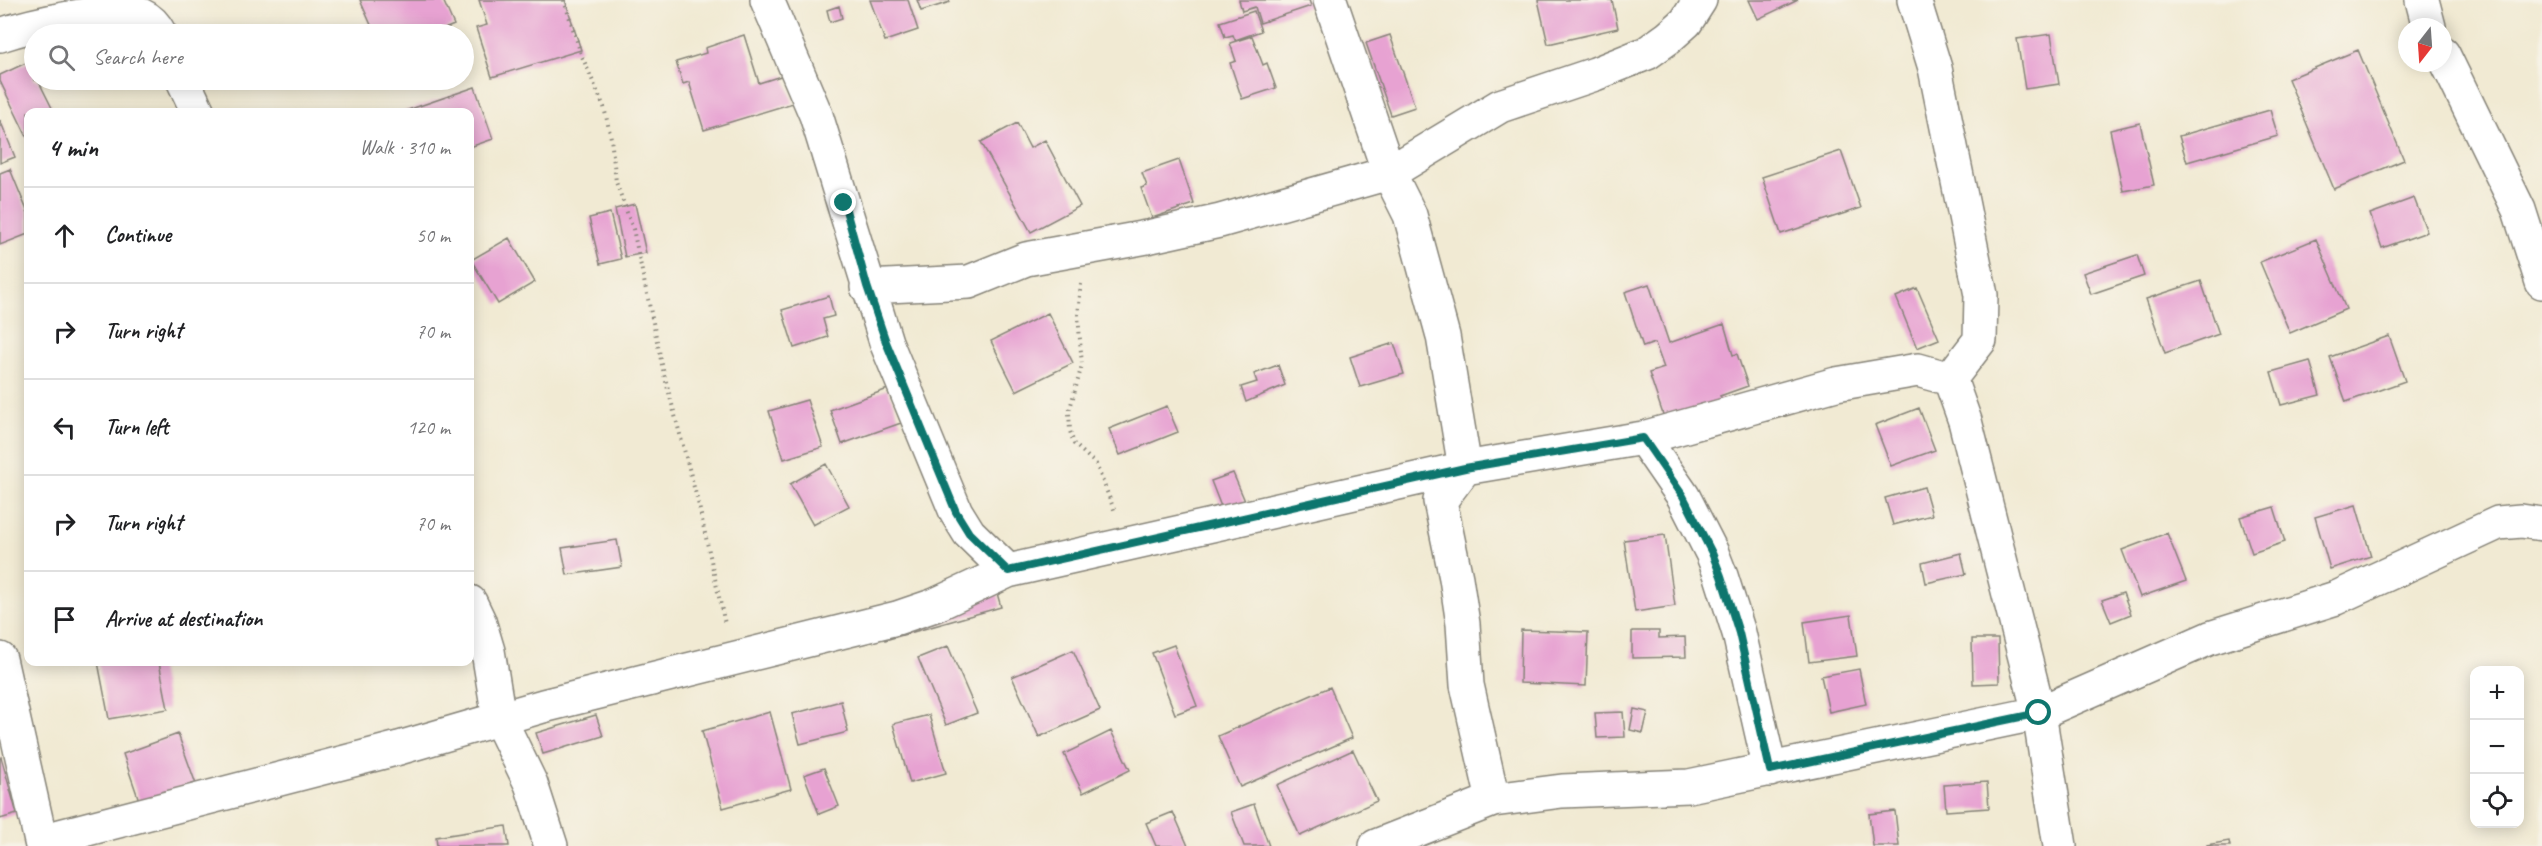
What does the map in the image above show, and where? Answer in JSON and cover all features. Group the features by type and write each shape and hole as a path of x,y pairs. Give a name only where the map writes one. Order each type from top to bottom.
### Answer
{"street":[{"path":"766,0 816,115 886,342 956,512 969,533 1008,571"},
{"path":"1330,0 1389,173 1410,215 1443,336 1465,468 1440,501 1463,624 1467,685 1494,800"},
{"path":"867,286 969,282 1026,259 1220,221 1389,173 1500,106 1594,75 1647,53 1686,21 1700,0"},
{"path":"1914,0 1935,68 1981,295 1980,340 1950,379"},
{"path":"2422,0 2427,18"},
{"path":"48,24 124,11 142,15 153,24"},
{"path":"0,35 24,29"},
{"path":"2452,72 2519,210 2542,282"},
{"path":"188,90 196,108"},
{"path":"0,659 42,844 399,748 498,718 897,618 936,605 1008,571 1465,468 1643,438 1836,384 1918,370 1950,379"},
{"path":"1950,379 1965,421 2039,713 2060,846"},
{"path":"1643,438 1683,496 1721,576 1739,633 1770,770"},
{"path":"1376,846 1494,800 1562,791 1689,786 2039,713 2210,638 2336,598 2498,523 2542,524"},
{"path":"474,610 488,651 498,718 531,784 551,846"}],"path":[{"path":"564,0 581,54 604,107 611,138 616,182 633,229 652,324 704,526 733,660"},
{"path":"1082,280 1078,315 1082,366 1068,412 1070,431 1074,444 1096,464 1128,544"}],"building":[{"path":"360,0 443,0 454,24 371,24"},
{"path":"479,0 565,0 581,50 492,77 476,28 487,25"},
{"path":"870,0 908,0 918,30 885,41"},
{"path":"917,0 949,0 950,2 921,11"},
{"path":"1239,0 1309,0 1311,6 1260,23 1255,7 1242,11"},
{"path":"1538,0 1612,0 1618,28 1548,44"},
{"path":"1749,0 1798,0 1758,19"},
{"path":"839,6 842,18 830,22 827,10"},
{"path":"1254,11 1261,31 1235,40 1233,35 1225,37 1220,22"},
{"path":"2051,34 2059,84 2025,89 2017,39"},
{"path":"744,35 759,83 784,75 793,103 704,130 689,82 683,84 676,62 706,53 705,48"},
{"path":"1390,35 1415,107 1391,115 1366,43"},
{"path":"1252,36 1263,65 1267,63 1276,88 1242,99 1230,63 1236,61 1230,43"},
{"path":"2358,50 2404,160 2334,189 2288,79"},
{"path":"24,64 24,90 43,90 52,108 24,108 24,131 0,81 0,75"},
{"path":"474,87 493,139 474,146 474,108 414,108 466,90 474,90"},
{"path":"2270,110 2278,136 2187,162 2179,136"},
{"path":"0,120 15,157 0,163"},
{"path":"1017,123 1030,148 1045,140 1080,206 1031,232 981,142"},
{"path":"2140,123 2154,185 2123,191 2110,130"},
{"path":"1841,151 1861,208 1781,234 1762,177"},
{"path":"1179,160 1194,204 1152,218 1141,188 1147,186 1142,173"},
{"path":"10,169 24,203 24,236 0,245 0,173"},
{"path":"2414,198 2427,232 2382,248 2370,214"},
{"path":"635,204 646,253 625,257 615,209"},
{"path":"610,213 621,259 600,264 589,218"},
{"path":"509,238 535,282 498,304 474,265 474,258"},
{"path":"2316,239 2346,309 2290,333 2260,262"},
{"path":"2137,255 2144,276 2091,294 2083,273"},
{"path":"2201,281 2219,334 2165,353 2146,299"},
{"path":"1649,284 1669,343 1724,324 1733,355 1737,354 1748,386 1720,396 1722,399 1671,438 1649,373 1664,368 1655,343 1643,347 1625,292"},
{"path":"1917,288 1939,339 1917,348 1896,297"},
{"path":"829,296 834,316 823,319 828,337 794,348 782,310"},
{"path":"1048,313 1073,363 1016,391 991,341"},
{"path":"2389,336 2405,381 2346,402 2330,357"},
{"path":"1394,343 1404,374 1360,387 1350,357"},
{"path":"2310,361 2320,395 2281,405 2271,372"},
{"path":"1278,365 1285,385 1246,402 1241,387 1257,382 1254,374"},
{"path":"888,389 901,423 842,444 830,410"},
{"path":"807,400 823,447 784,459 769,411"},
{"path":"1167,406 1178,432 1120,455 1109,429"},
{"path":"1919,408 1935,450 1891,466 1875,425"},
{"path":"826,464 849,506 813,525 790,484"},
{"path":"1233,473 1248,508 1225,517 1211,481"},
{"path":"1924,487 1932,515 1893,525 1885,498"},
{"path":"2356,505 2371,556 2330,569 2315,517"},
{"path":"2274,507 2285,542 2252,553 2240,517"},
{"path":"2167,533 2186,581 2140,597 2122,550"},
{"path":"1665,535 1675,606 1635,612 1624,540"},
{"path":"617,540 622,567 567,575 562,548"},
{"path":"1961,553 1966,574 1926,583 1922,563"},
{"path":"992,576 1001,607 885,640 876,609"},
{"path":"2123,593 2131,614 2111,622 2102,600"},
{"path":"1851,615 1857,656 1809,662 1804,622"},
{"path":"1521,630 1588,632 1586,686 1520,683"},
{"path":"1632,631 1659,631 1659,638 1685,637 1686,657 1632,658"},
{"path":"1972,639 1998,639 1999,683 1973,684"},
{"path":"1174,645 1197,706 1175,714 1152,653"},
{"path":"948,646 977,713 946,725 918,658"},
{"path":"1073,650 1100,710 1039,737 1012,677"},
{"path":"99,666 160,666 168,709 109,719"},
{"path":"1859,669 1866,704 1829,712 1821,676"},
{"path":"1330,687 1352,738 1240,787 1218,736"},
{"path":"841,701 848,732 800,744 792,714"},
{"path":"1634,709 1648,712 1643,733 1630,730"},
{"path":"770,712 791,789 723,808 702,731"},
{"path":"1623,712 1625,737 1597,738 1595,713"},
{"path":"596,715 603,736 543,754 536,733"},
{"path":"929,715 946,773 910,783 893,724"},
{"path":"1111,731 1130,770 1083,793 1064,754"},
{"path":"178,734 197,787 141,806 123,754"},
{"path":"1353,750 1377,801 1300,836 1277,785"},
{"path":"0,758 17,814 0,819"},
{"path":"824,768 839,806 819,814 804,775"},
{"path":"1987,782 1989,808 1946,811 1944,785"},
{"path":"1254,804 1269,846 1244,846 1231,812"},
{"path":"1895,811 1899,846 1873,846 1869,814"},
{"path":"1173,812 1188,846 1156,846 1146,823"},
{"path":"506,826 509,846 437,846 436,837"},
{"path":"2229,841 2230,846 2207,846 2207,845"}],"route":[{"path":"844,203 867,286 886,342 956,512 969,533 1008,571 1465,468 1643,438 1683,496 1721,576 1739,633 1770,770 2039,713"}]}
